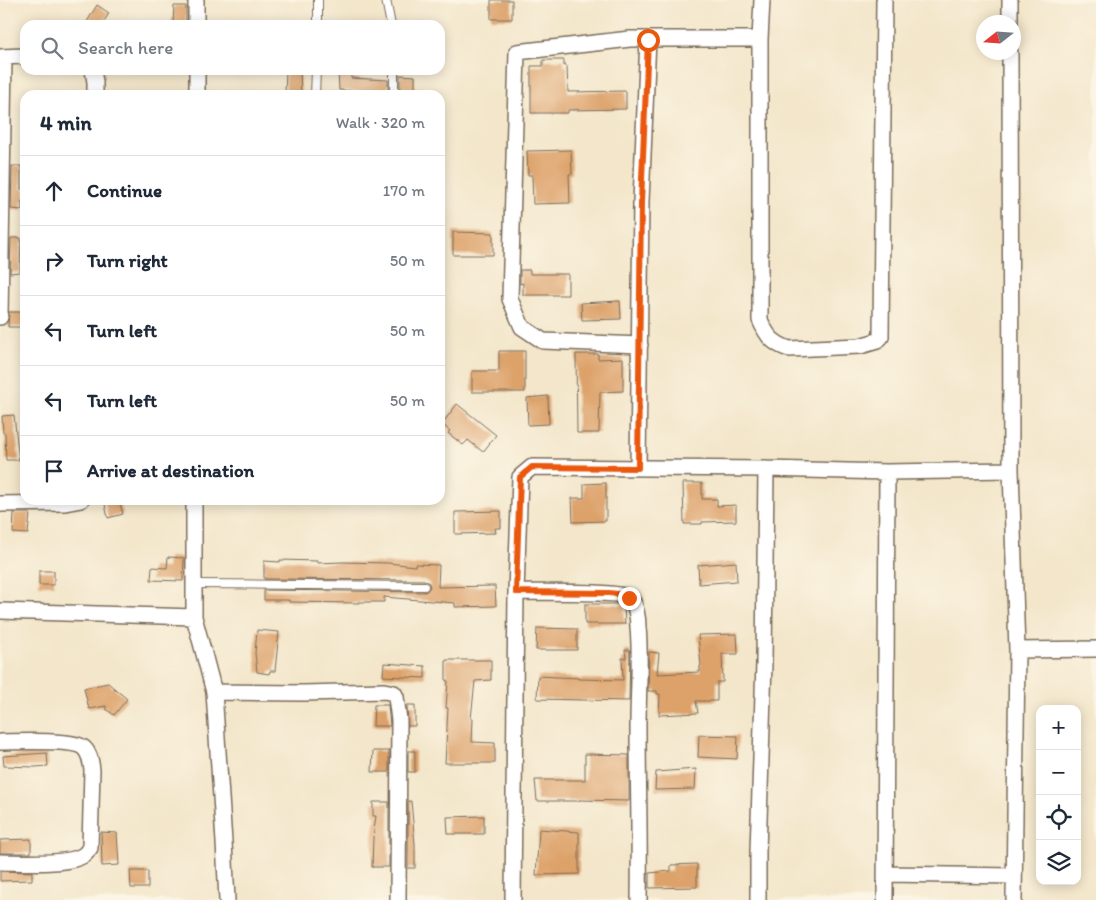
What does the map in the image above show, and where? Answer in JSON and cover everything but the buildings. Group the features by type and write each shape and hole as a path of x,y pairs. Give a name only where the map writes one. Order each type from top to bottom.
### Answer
{"street":[{"path":"196,0 196,20"},
{"path":"762,0 760,39 760,320 765,332 771,339 780,346 789,349 860,346 877,342 881,337 884,0"},
{"path":"1010,0 1010,15"},
{"path":"640,345 543,341 522,328 510,299 517,52 630,39 760,39"},
{"path":"638,468 641,202 648,40"},
{"path":"0,317 2,57 20,56"},
{"path":"1010,60 1011,470 1017,650 1014,900"},
{"path":"94,75 95,90"},
{"path":"197,75 197,90"},
{"path":"513,900 516,592 520,477 532,467 887,472 1011,470"},
{"path":"758,900 764,663 766,469"},
{"path":"885,900 887,472"},
{"path":"0,504 20,504"},
{"path":"194,505 194,617 214,692 227,900"},
{"path":"516,592 609,593 625,595 632,602 638,625 640,659 638,723 639,900"},
{"path":"0,611 194,617"},
{"path":"1017,650 1096,649"},
{"path":"214,692 304,693 384,691 394,694 399,720 398,900"},
{"path":"0,742 79,745 87,752 92,770 90,848 85,854 61,862 0,862"},
{"path":"886,874 1014,876"}],"lane":[{"path":"318,0 318,20"},
{"path":"386,0 390,20"},
{"path":"315,90 316,75"},
{"path":"394,75 394,90"},
{"path":"194,584 424,586"}],"route":[{"path":"629,598 625,595 609,593 516,592 520,477 532,467 638,468 641,202 648,40"}]}
